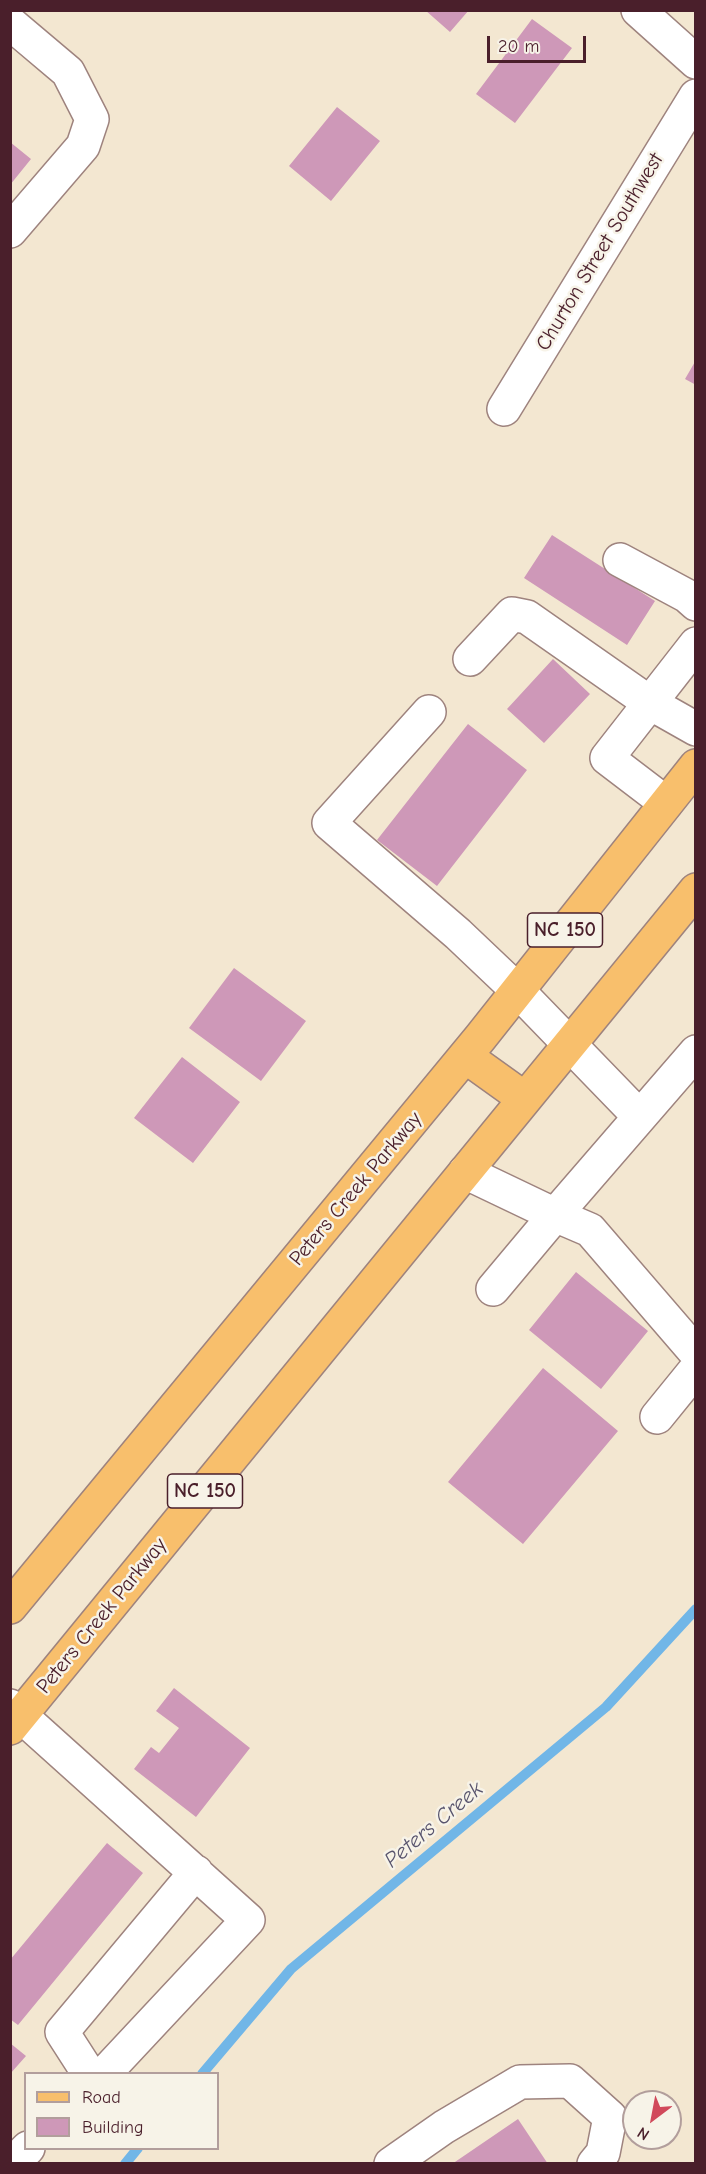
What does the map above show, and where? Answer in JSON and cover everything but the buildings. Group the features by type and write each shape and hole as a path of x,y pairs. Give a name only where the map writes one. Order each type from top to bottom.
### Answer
{"main road":[{"name":"Peters Creek Parkway","path":"10,1607 465,1056 696,766"},
{"name":"Peters Creek Parkway","path":"14,1716 696,890"},
{"path":"465,1056 525,1099"}],"street":[{"path":"638,10 696,62"},
{"path":"10,23 68,72 92,119 83,146 10,231"},
{"name":"Churton Street Southwest","path":"504,409 696,96"},
{"path":"620,560 687,596 696,604"},
{"path":"470,659 512,614 527,617 650,703 696,729"},
{"path":"666,803 607,758 696,644"},
{"path":"429,712 329,823 458,934 517,990 639,1116"},
{"path":"493,1289 696,1052"},
{"path":"465,1172 590,1230 696,1353"},
{"path":"657,1417 696,1369"},
{"path":"14,1716 196,1872 248,1920 105,2072"},
{"path":"88,2072 62,2032 196,1872"},
{"path":"391,2163 444,2127 520,2082 570,2081 610,2117 603,2153 594,2163"},
{"path":"12,2163 26,2150"}],"waterway":[{"name":"Peters Creek","path":"204,2072 291,1969 606,1707 696,1609"},
{"name":"Peters Creek","path":"125,2164 136,2150"}]}
